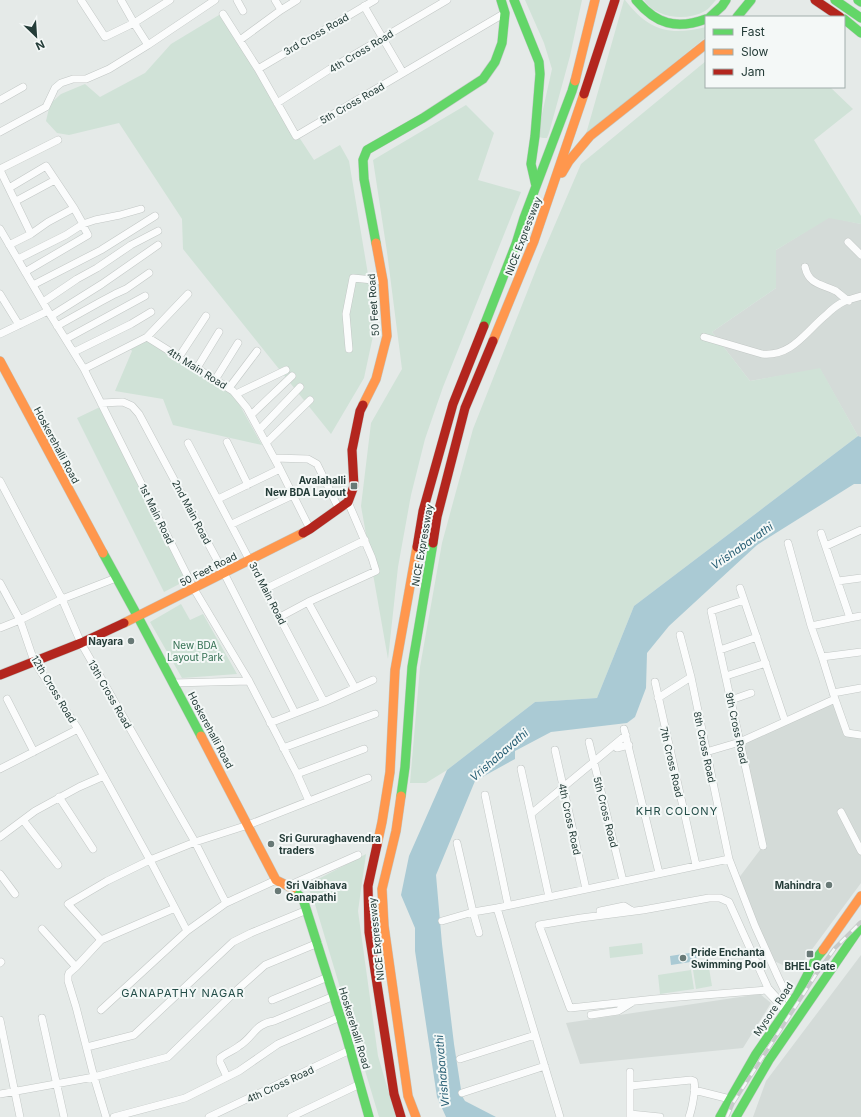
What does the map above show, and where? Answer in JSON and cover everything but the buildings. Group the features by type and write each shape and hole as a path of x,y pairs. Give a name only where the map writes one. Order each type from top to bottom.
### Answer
{"main road":[{"name":"50 Feet Road","path":"0,675 81,643 138,618 310,529 348,502 354,486 352,450 360,411 376,379 387,336 384,281 364,179 363,160 366,150 423,118 484,79 495,62 502,43 504,13 501,0"},
{"path":"514,0 539,62 540,74 531,164 536,186"},
{"name":"NICE Expressway","path":"401,1117 394,1094 369,932 368,886 382,822 390,772 395,670 423,511 453,404 516,244 524,218 572,91 595,0"},
{"name":"NICE Expressway","path":"416,1117 408,1096 384,926 382,889 396,831 405,767 412,667 437,517 465,408 534,242 615,0"},
{"path":"636,0 645,11 664,23 676,25 688,24 705,19"},
{"path":"711,16 726,0"},
{"path":"738,16 751,0"},
{"path":"815,0 839,16"},
{"path":"835,0 861,18"},
{"path":"845,21 861,33"},
{"path":"551,191 569,162 590,136 705,45"},
{"name":"Hoskerehalli Road","path":"0,361 173,683 276,880 288,886 303,899 318,943 369,1117"},
{"name":"Mysore Road","path":"720,1117 756,1054 797,995 815,960 861,896"},
{"path":"736,1117 769,1060 861,926"}],"street":[{"path":"81,0 105,37 134,24 170,0"},
{"path":"121,0 134,24 148,45"},
{"path":"0,132 46,107 56,88 61,83 73,79 86,79 109,69 215,0"},
{"path":"237,0 244,11"},
{"path":"275,0 281,10"},
{"path":"240,40 297,0"},
{"name":"3rd Cross Road","path":"258,69 375,0"},
{"name":"4th Cross Road","path":"277,103 330,69 447,0"},
{"path":"364,6 403,73"},
{"name":"5th Cross Road","path":"224,14 258,69 296,136 504,13"},
{"path":"0,100 23,87"},
{"path":"31,234 0,170 58,140"},
{"path":"9,188 46,166 74,208 88,235 25,272"},
{"path":"16,201 55,180"},
{"path":"9,245 31,234 48,222 74,208"},
{"path":"18,259 66,235 83,224 141,208"},
{"path":"33,285 101,250 155,216"},
{"name":"1st Main Road","path":"0,229 84,369 194,589 249,681 297,774 309,802"},
{"path":"43,302 131,245 158,231"},
{"path":"848,242 861,255"},
{"path":"0,334 50,313 102,284 158,245"},
{"path":"805,267 806,274 813,281 820,286 835,291 849,300"},
{"path":"58,326 115,294 126,290 149,273"},
{"path":"349,349 346,314 353,278 384,281"},
{"path":"0,294 19,325"},
{"path":"84,369 147,337 188,294"},
{"path":"66,339 145,296"},
{"path":"704,337 762,354 778,353 800,341 825,315 843,302 861,296"},
{"path":"74,352 131,324 151,312"},
{"path":"179,357 206,316"},
{"path":"197,368 219,332"},
{"name":"4th Main Road","path":"147,337 229,388 236,394 251,415 310,529"},
{"path":"215,380 238,343"},
{"path":"229,388 257,351"},
{"path":"236,394 286,370"},
{"path":"251,415 292,376"},
{"path":"259,430 300,387"},
{"path":"266,443 310,400"},
{"name":"2nd Main Road","path":"101,403 123,402 132,406 139,414 224,573 295,713"},
{"path":"227,442 248,485"},
{"name":"3rd Main Road","path":"188,443 232,524 324,702"},
{"path":"274,458 308,460 317,464 339,509"},
{"path":"218,499 280,469"},
{"name":"13th Cross Road","path":"0,481 62,599 81,643 195,842 226,903"},
{"path":"232,524 293,495"},
{"path":"280,617 308,602 376,571 365,540 348,502"},
{"path":"826,546 861,530"},
{"path":"821,533 850,618"},
{"path":"266,589 365,540"},
{"path":"788,543 811,626 847,733 861,735"},
{"path":"0,628 20,620 62,599 116,578"},
{"path":"838,581 861,578"},
{"name":"12th Cross Road","path":"0,583 20,620 34,661 78,729 187,931"},
{"path":"740,588 786,721"},
{"name":"9th Cross Road","path":"744,600 711,611 763,846"},
{"path":"308,602 355,688"},
{"path":"811,626 861,616"},
{"name":"8th Cross Road","path":"680,635 691,677 728,859 758,933 778,977 788,1008"},
{"path":"720,650 757,637"},
{"path":"822,656 861,652"},
{"path":"726,676 766,663"},
{"path":"658,698 691,677"},
{"path":"270,723 324,702 373,680"},
{"path":"173,683 249,681"},
{"name":"7th Cross Road","path":"655,682 696,865"},
{"path":"706,752 740,742 786,721 834,696 861,688"},
{"path":"731,700 752,693"},
{"path":"7,699 34,752"},
{"path":"283,748 375,714"},
{"path":"0,769 78,729"},
{"path":"531,814 594,762 625,732 659,873"},
{"name":"5th Cross Road","path":"589,742 623,881"},
{"path":"617,748 629,745"},
{"path":"297,774 364,749"},
{"name":"4th Cross Road","path":"555,750 586,889"},
{"path":"521,769 549,897"},
{"path":"0,837 35,810 104,776"},
{"path":"100,940 68,904 150,860 195,842 248,825 368,778"},
{"path":"484,795 508,905"},
{"path":"60,797 93,849"},
{"path":"842,812 861,851"},
{"path":"23,820 58,865"},
{"path":"457,843 478,933"},
{"path":"288,886 358,855"},
{"path":"442,921 473,912 728,859"},
{"path":"0,874 15,894"},
{"path":"101,1010 187,931 226,903 276,880"},
{"path":"709,898 720,898 729,902 768,988 788,1008 766,990 633,1001 570,1008 539,925 709,898"},
{"path":"600,910 624,906 632,911"},
{"path":"106,1117 68,981 68,976 69,973 100,940 175,908"},
{"path":"497,908 560,1117"},
{"path":"86,1047 134,1035 233,942 307,910"},
{"path":"42,929 76,966"},
{"path":"0,1094 94,1077 168,1057 265,965 318,943"},
{"path":"272,1000 328,977"},
{"path":"227,1077 220,1062 220,1058 239,1047 259,1027 266,1022 274,1021 334,996"},
{"path":"591,1015 618,1011 633,1001"},
{"path":"114,1117 185,1098 239,1071 278,1044 340,1016"},
{"path":"42,1018 64,1117"},
{"path":"0,1020 20,1117"},
{"path":"460,1059 535,1035"},
{"name":"4th Cross Road","path":"209,1117 350,1050"},
{"path":"462,1093 545,1066"},
{"path":"630,1072 630,1116 660,1117"},
{"path":"630,1086 691,1080 694,1081 695,1084 689,1117"},
{"path":"291,1117 360,1084"},
{"path":"694,1090 730,1099"}],"shaded area":[{"path":"829,217 861,224 861,437 858,436 820,369 750,381 712,332 776,288 776,250"},
{"path":"834,701 847,733 861,737 861,883 796,971 774,961 735,883 763,846 741,743"},
{"path":"861,955 861,1117 753,1117 766,1081"},
{"path":"760,994 771,1003 743,1048 580,1064 566,1023"}],"green space":[{"path":"525,0 582,0 570,56 547,138 539,137 538,132 552,69 544,43"},
{"path":"624,0 651,25 670,31 693,30 705,27 705,38 586,134"},
{"path":"644,0 716,0 705,11 681,17 656,11"},
{"path":"219,15 314,160 340,145 349,161 376,322 364,378 331,434 183,249 182,219 119,123 69,135 57,133 46,121 50,104 61,94 85,84 100,97 145,73 171,44"},
{"path":"705,62 705,88 831,88 853,109 814,140 861,216 861,224 829,218 776,250 776,288 712,332 750,381 820,368 858,436 634,606 597,698 535,702 447,770 426,783 410,783 420,667 442,543 473,429 541,257 581,164"},
{"path":"466,105 494,133 478,180 521,192 443,387 425,439 411,495 398,567 388,659 361,506 371,423 402,369 387,252 373,160"},
{"path":"146,339 234,395 262,445 173,425 163,399 115,391 132,351 129,347"},
{"path":"100,407 187,580 164,592 77,418"},
{"name":"New BDA Layout Park","path":"181,604 190,620 203,614 237,674 182,678 150,622"},
{"path":"366,854 358,911 378,1056 396,1117 379,1117 314,901 307,885"},
{"path":"642,943 643,954 610,958 609,947"},
{"path":"709,968 712,986 696,989 693,970"},
{"path":"691,970 694,989 660,994 658,975"}],"water":[{"name":"Vrishabavathi","path":"858,436 861,437 861,484 854,484 757,545 669,626 647,653 646,688 635,717 627,723 551,732 515,751 515,759 475,781 436,875 442,944 462,1096 465,1101 496,1117 446,1117 437,1097 415,951 415,928 401,895 409,856 447,770 535,702 597,698 634,606"},
{"name":"Pride Enchanta Swimming Pool","path":"696,952 697,961 671,965 670,956"}],"railway":[{"path":"727,1117 733,1103 817,973 835,948 861,922"}],"traffic: fast":[{"path":"376,243 364,179 363,160 367,150 423,118 483,79 495,62 502,43 505,13 501,0"},
{"path":"514,0 539,62 540,74 531,164 536,186"},
{"path":"636,0 651,15 667,23 685,24 705,19"},
{"path":"711,16 726,0"},
{"path":"738,16 751,0"},
{"path":"835,0 861,18"},
{"path":"845,20 861,33"},
{"path":"484,326 516,244 524,218 575,81"},
{"path":"401,796 405,767 412,667 433,543"},
{"path":"103,553 201,736"},
{"path":"292,889 303,899 346,1035 369,1117"},
{"path":"736,1117 769,1060 861,926"},
{"path":"720,1117 756,1054 797,995 815,960 823,950"}],"traffic: slow":[{"path":"575,81 595,0"},
{"path":"562,173 569,161 590,136 705,45"},
{"path":"493,341 534,241 584,94"},
{"path":"363,405 376,379 387,336 383,281 376,243"},
{"path":"0,361 103,553"},
{"path":"124,623 303,533"},
{"path":"377,845 390,772 395,670 417,547"},
{"path":"201,736 276,880 292,889"},
{"path":"401,796 396,831 382,889 384,926 408,1096 416,1117"},
{"path":"823,950 861,896"}],"traffic: jam":[{"path":"584,94 615,0"},
{"path":"815,0 839,16"},
{"path":"417,547 423,511 453,404 484,326"},
{"path":"433,543 437,517 465,408 493,341"},
{"path":"303,533 348,502 354,486 352,450 360,411 363,405"},
{"path":"0,675 81,643 124,623"},
{"path":"377,845 368,886 369,932 394,1094 401,1117"}],"place":[{"name":"Avalahalli New BDA Layout","path":"354,486"},
{"name":"Nayara","path":"131,641"},
{"name":"Sri Gururaghavendra traders","path":"271,844"},
{"name":"Mahindra","path":"829,885"},
{"name":"Sri Vaibhava Ganapathi","path":"278,891"},
{"name":"BHEL Gate","path":"810,954"},
{"name":"Pride Enchanta Swimming Pool","path":"683,958"}],"district":[{"name":"KHR COLONY","path":"677,811"},
{"name":"GANAPATHY NAGAR","path":"183,993"}]}
